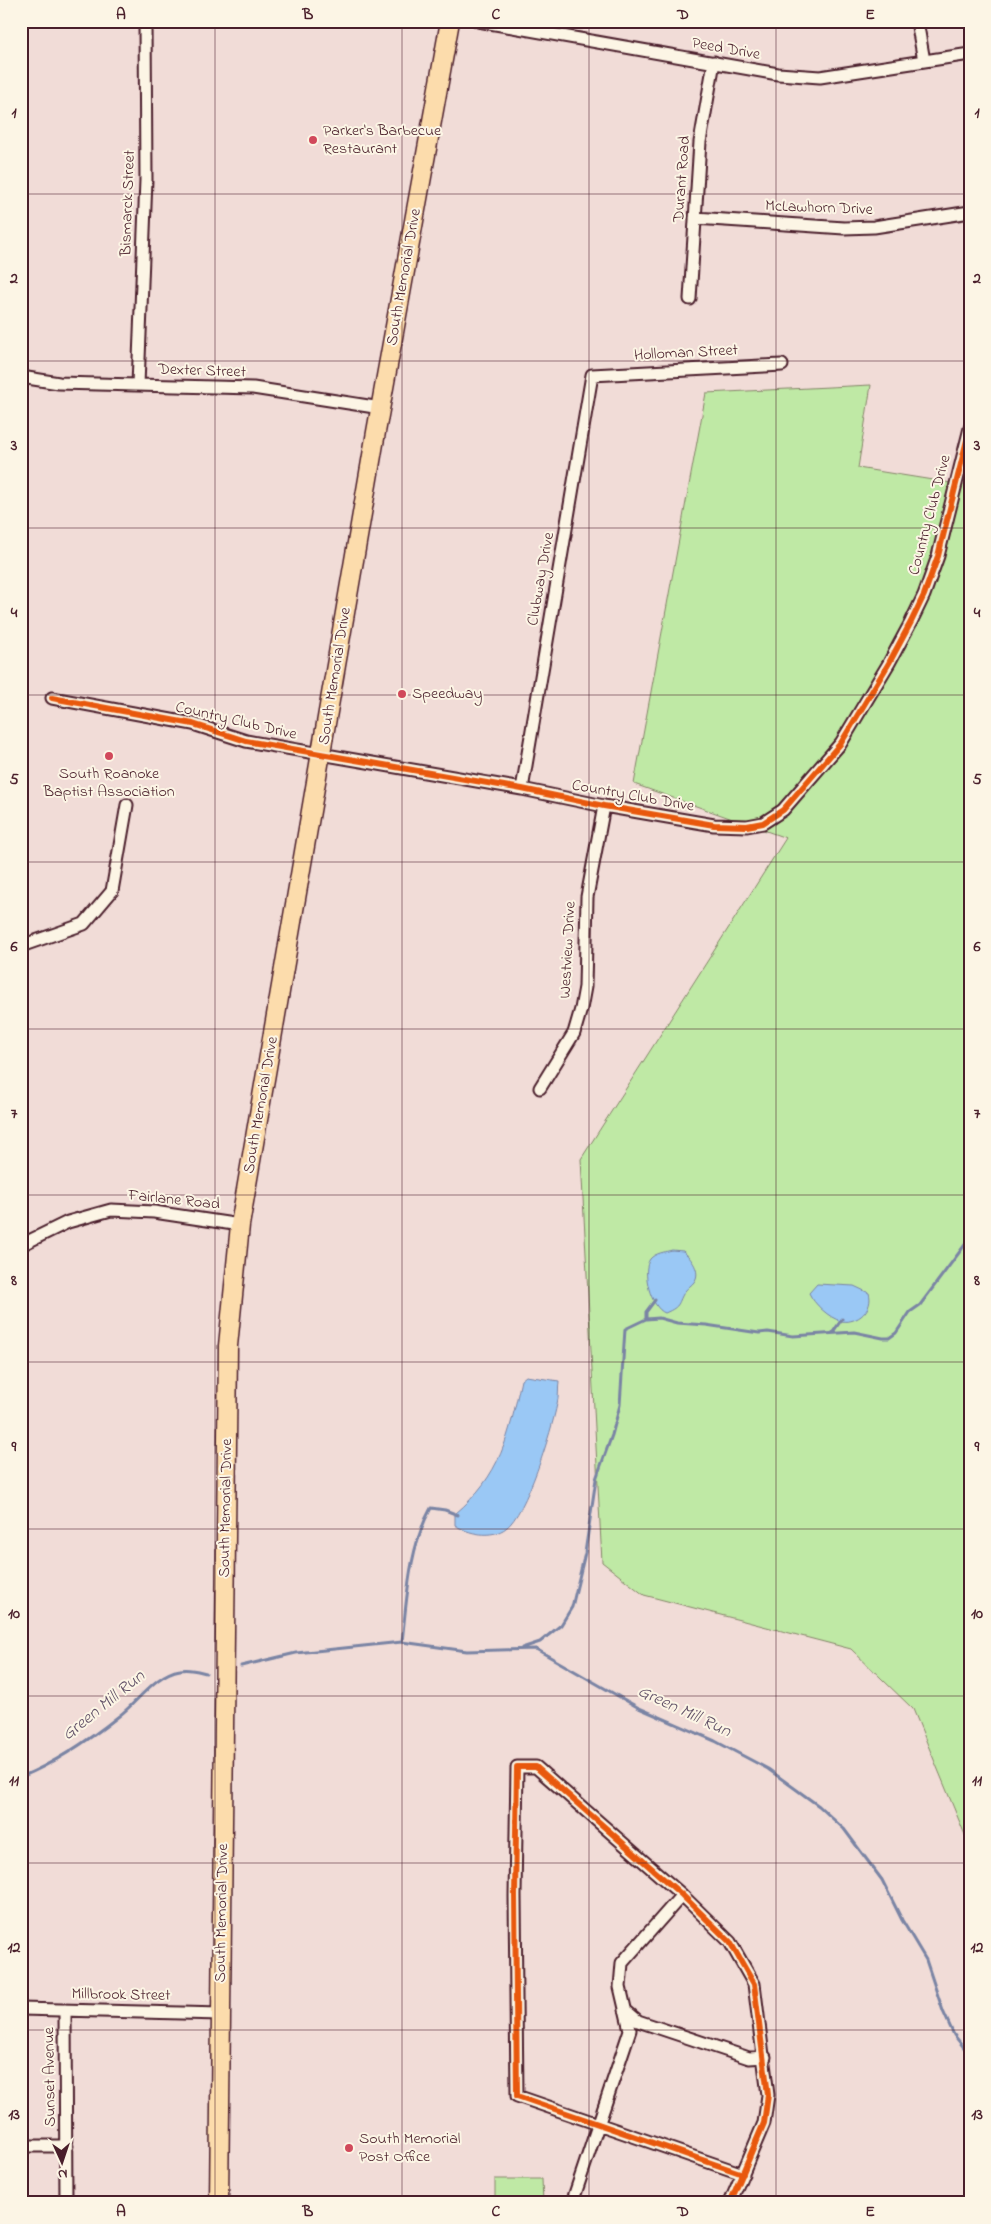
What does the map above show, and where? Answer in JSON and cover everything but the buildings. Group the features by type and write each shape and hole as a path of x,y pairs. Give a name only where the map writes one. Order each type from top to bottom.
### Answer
{"main road":[{"name":"South Memorial Drive","path":"219,2203 228,1346 240,1224 450,21"}],"street":[{"name":"Bismarck Street","path":"138,385 146,180 145,21"},
{"name":"Peed Drive","path":"478,21 778,74 820,77 970,54"},
{"path":"918,21 924,61"},
{"name":"Durant Road","path":"690,298 701,135 714,62"},
{"name":"McLawhorn Drive","path":"695,218 844,228 874,227 970,212"},
{"name":"Holloman Street","path":"592,375 782,365"},
{"name":"Clubway Drive","path":"522,789 592,375"},
{"name":"Dexter Street","path":"21,377 59,383 253,388 381,408"},
{"name":"Country Club Drive","path":"52,698 193,724 246,741 522,789 604,806 732,826 763,823 783,810 841,743 890,663 924,595 938,556 970,428"},
{"path":"21,946 84,924 112,890 127,806"},
{"name":"Westview Drive","path":"540,1088 570,1040 581,1009 585,988 587,897 604,806"},
{"name":"Fairlane Road","path":"23,1240 68,1222 110,1210 154,1212 240,1224"},
{"path":"730,2203 743,2174 764,2123 768,2095 765,2057 754,1984 730,1942 682,1895 536,1768 517,1766 515,1896 517,2096 743,2174"},
{"path":"572,2203 630,2030 620,1987 622,1964 682,1895"},
{"name":"Millbrook Street","path":"21,2009 221,2014"},
{"name":"Sunset Avenue","path":"65,2010 66,2203"},
{"path":"625,2010 638,2021 749,2058 765,2057"},
{"path":"21,2146 67,2146"}],"green space":[{"path":"871,385 858,468 970,486 970,1847 913,1709 851,1649 644,1595 602,1562 581,1159 786,838 634,784 706,393"},
{"path":"495,2179 542,2179 543,2203 495,2203"}],"water":[{"path":"672,1250 683,1251 692,1261 697,1274 694,1282 685,1291 677,1306 665,1313 655,1304 649,1289 647,1265 655,1255"},
{"path":"817,1284 854,1286 869,1293 870,1299 867,1310 859,1318 853,1320 841,1321 832,1317 814,1302 809,1293"},
{"path":"526,1376 559,1381 558,1399 554,1416 530,1489 514,1520 506,1528 487,1534 466,1531 455,1525 455,1514 471,1499 493,1469 507,1437 521,1380"}],"waterway":[{"path":"522,1648 540,1642 561,1625 572,1607 585,1553 596,1479 612,1435 620,1405 625,1329 646,1319 659,1318 677,1323 793,1336 854,1332 889,1338 896,1333 910,1312 920,1305 970,1238"},
{"path":"646,1319 646,1312 655,1300"},
{"path":"833,1332 842,1319"},
{"path":"402,1642 413,1556 424,1523 431,1508 445,1510 458,1515"},
{"name":"Green Mill Run","path":"241,1666 296,1653 402,1642 467,1651 536,1649 639,1708 715,1741 768,1769 819,1806 844,1829 882,1880 902,1920 926,1960 943,2011 954,2035 970,2055"},
{"name":"Green Mill Run","path":"21,1777 47,1765 84,1742 108,1725 163,1677 183,1669 206,1673"}],"cycle path":[{"path":"52,698 193,724 246,741 522,789 604,806 714,825 747,826 763,823 783,810 841,743 911,622 924,595 938,556 970,428"},
{"path":"730,2203 764,2123 768,2095 754,1984 730,1942 682,1895 536,1767 517,1767 515,1896 517,2096 743,2174"}],"place":[{"name":"Parker's Barbecue Restaurant","path":"313,140"},
{"name":"Speedway","path":"402,694"},
{"name":"South Roanoke Baptist Association","path":"109,756"},
{"name":"South Memorial Post Office","path":"349,2148"}]}
